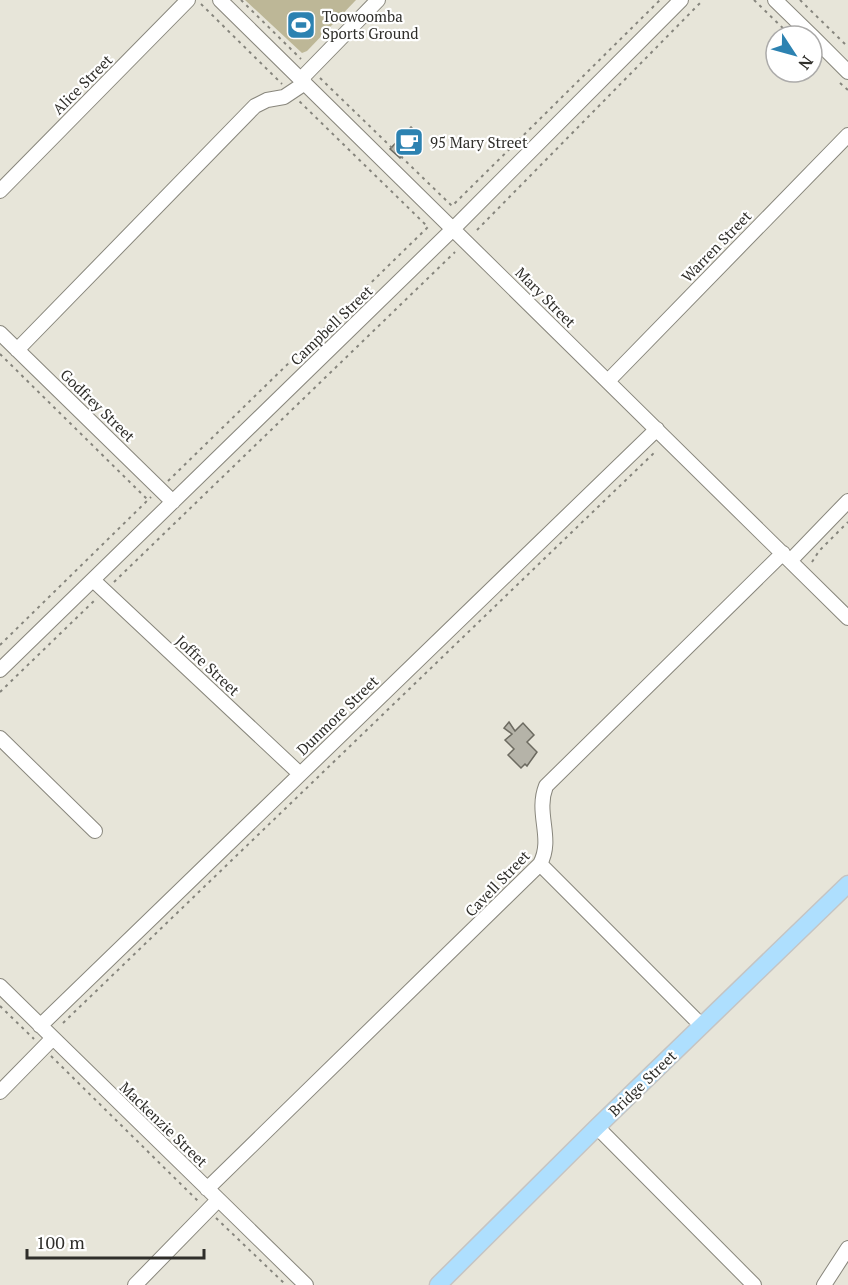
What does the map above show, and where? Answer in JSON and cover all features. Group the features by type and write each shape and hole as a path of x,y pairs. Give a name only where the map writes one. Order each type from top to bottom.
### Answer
{"main road":[{"name":"Bridge Street","path":"438,1285 848,884"}],"street":[{"name":"Alice Street","path":"0,191 188,0"},
{"name":"Mary Street","path":"220,0 848,618"},
{"path":"17,350 255,106 291,93 378,0"},
{"name":"Campbell Street","path":"0,670 453,229 681,0"},
{"path":"775,0 800,24"},
{"path":"824,48 848,72"},
{"name":"Warren Street","path":"608,381 848,135"},
{"name":"Godfrey Street","path":"0,333 173,502"},
{"name":"Dunmore Street","path":"40,1026 657,429"},
{"name":"Cavell Street","path":"207,1189 540,864 548,843 541,818 541,798 550,780 848,501"},
{"name":"Joffre Street","path":"93,580 300,774"},
{"path":"0,738 95,831"},
{"path":"540,864 702,1026"},
{"name":"Mackenzie Street","path":"0,986 40,1026 48,1043 207,1189 306,1285"},
{"path":"0,1092 48,1043"},
{"path":"597,1127 754,1285"},
{"path":"135,1285 218,1200"},
{"path":"824,1285 848,1248"}],"path":[{"path":"0,645 428,227 196,0"},
{"path":"242,0 452,206 660,0"},
{"path":"477,230 703,0"},
{"path":"754,0 779,24"},
{"path":"800,0 848,47"},
{"path":"0,692 455,252"},
{"path":"0,354 148,500"},
{"path":"63,1023 656,451"},
{"path":"812,562 848,522"},
{"path":"0,1006 48,1043 208,1210 286,1285"}],"shaded area":[{"name":"Toowoomba Sports Ground","path":"245,0 356,0 307,51 302,53"}],"building":[{"path":"411,127 422,138 400,158 390,149"},
{"path":"509,722 515,731 523,723 534,735 527,742 537,752 527,766 525,764 521,768 508,755 514,749 505,740 512,734 504,728"}],"place":[{"name":"Toowoomba Sports Ground","path":"301,25"},
{"name":"95 Mary Street","path":"409,142"}]}
